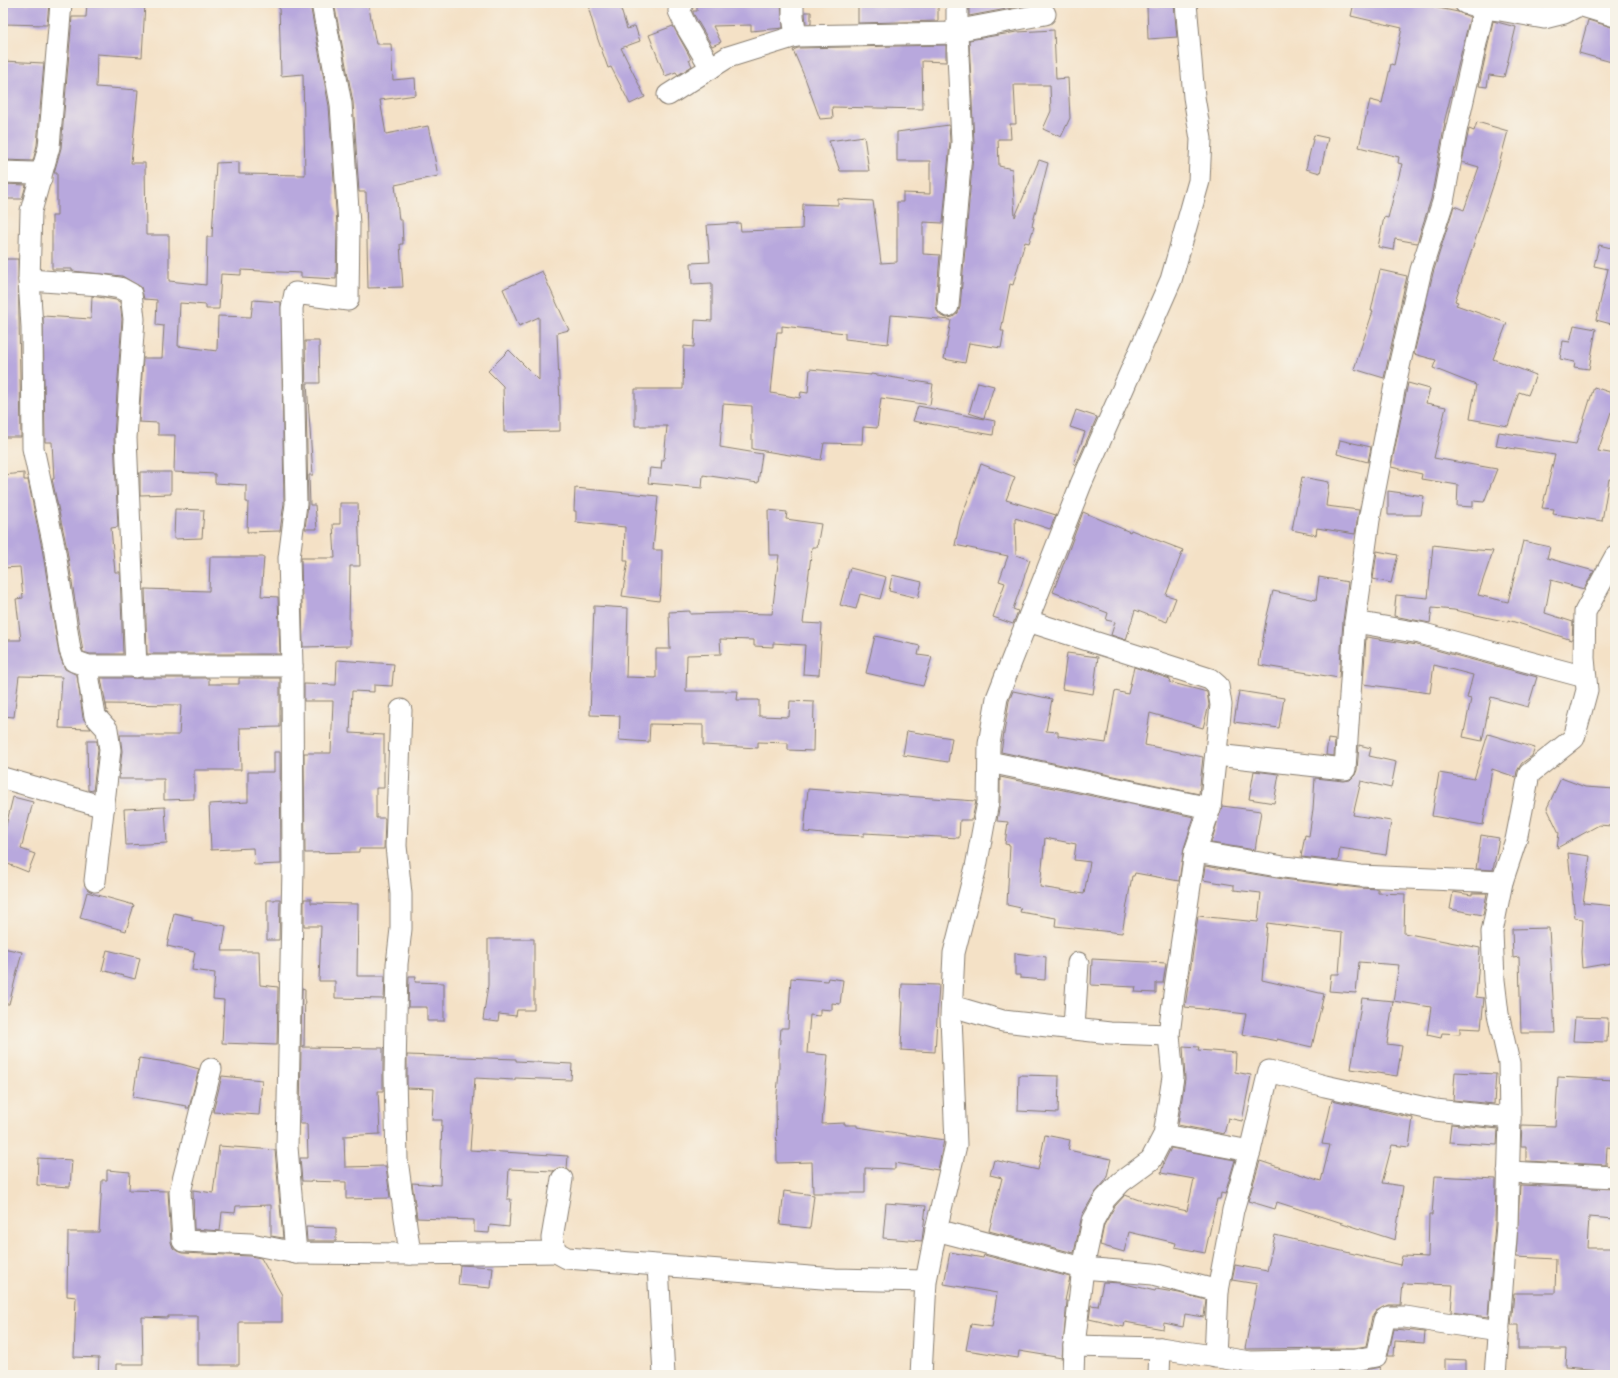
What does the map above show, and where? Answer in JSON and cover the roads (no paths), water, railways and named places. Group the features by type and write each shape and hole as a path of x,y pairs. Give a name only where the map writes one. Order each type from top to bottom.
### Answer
{"street":[{"path":"61,3 49,147 31,211 29,280 32,327 33,448 54,546 70,650 74,661 88,666 292,666"},
{"path":"296,1253 286,1147 293,868 290,558 296,504 292,308 295,293 348,300 349,225 341,104 322,3"},
{"path":"683,3 679,11 681,16 711,68"},
{"path":"793,3 796,36"},
{"path":"948,306 962,142 957,3"},
{"path":"921,1375 926,1281 956,1144 952,1023 954,953 976,867 988,802 989,744 997,698 1081,484 1171,280 1199,181 1201,139 1194,97 1186,3"},
{"path":"1216,755 1345,770 1355,622 1369,520 1396,380 1421,270 1443,202 1456,131 1474,6 1544,18 1564,13 1579,5 1615,16"},
{"path":"668,96 728,57 796,36 957,33 960,30 1045,14"},
{"path":"3,172 34,173 41,179"},
{"path":"29,280 101,285 120,288 131,294 134,319 126,438 136,667"},
{"path":"1495,1375 1507,1226 1510,1118 1509,1063 1498,1014 1494,980 1492,932 1502,882 1516,840 1529,774 1574,738 1587,690 1585,678 1585,612 1615,557"},
{"path":"1028,621 1210,679 1218,686 1222,705 1210,808 1195,852 1170,1035 1173,1077 1164,1135 1151,1160 1121,1182 1105,1199 1093,1221 1083,1268 1074,1346 1074,1375"},
{"path":"1355,622 1420,633 1585,678"},
{"path":"88,666 88,680 96,716 107,729 110,750 95,881"},
{"path":"402,710 396,846 402,894 402,929 397,964 395,1075 397,1160 410,1254"},
{"path":"989,762 1210,808"},
{"path":"3,778 104,807"},
{"path":"1195,852 1284,867 1360,876 1502,882"},
{"path":"1074,1028 1078,964"},
{"path":"952,1006 1003,1021 1110,1033 1170,1035"},
{"path":"211,1069 180,1192 183,1241 251,1244 296,1253 410,1254 556,1252 567,1258 658,1266 835,1279 926,1281"},
{"path":"1215,1357 1218,1291 1233,1210 1250,1151 1269,1071 1325,1086 1435,1110 1510,1118"},
{"path":"1164,1135 1250,1151"},
{"path":"1508,1172 1615,1176"},
{"path":"556,1252 552,1238 562,1179"},
{"path":"936,1230 1083,1268 1153,1274 1218,1291"},
{"path":"658,1266 664,1375"},
{"path":"1074,1346 1160,1348 1215,1357 1250,1368 1355,1360 1376,1356 1384,1320 1388,1317 1498,1331"},
{"path":"1159,1375 1160,1348"}]}
